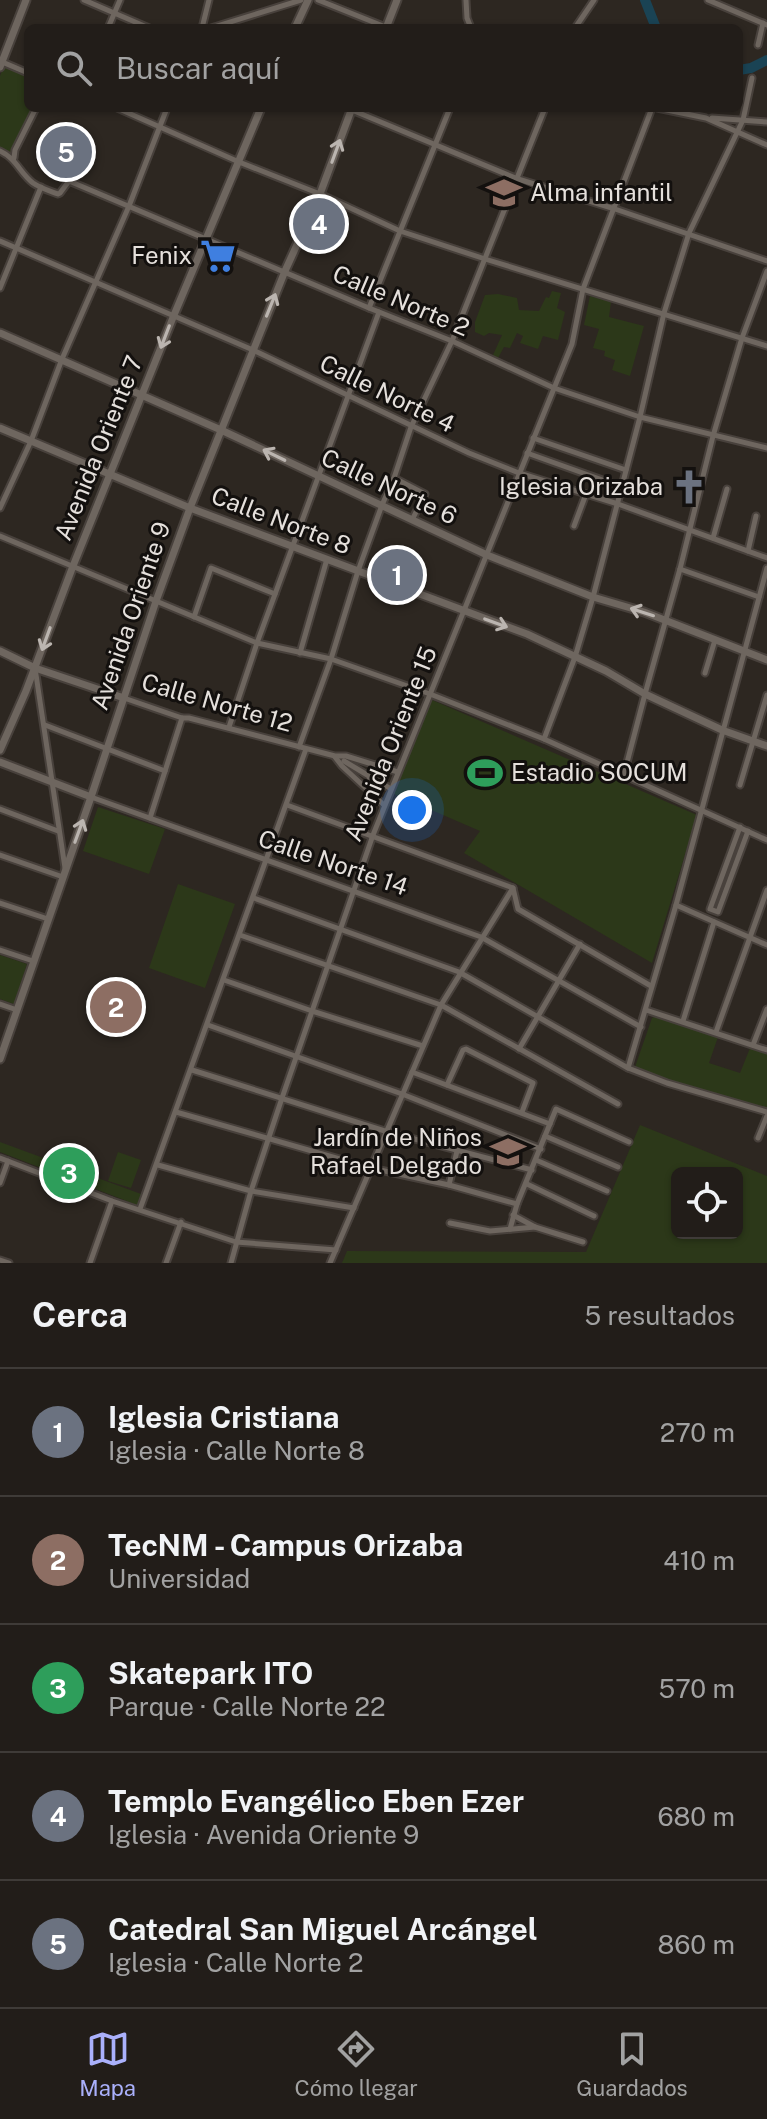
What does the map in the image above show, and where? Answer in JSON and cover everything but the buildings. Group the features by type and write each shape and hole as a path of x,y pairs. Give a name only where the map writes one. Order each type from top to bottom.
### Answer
{"street":[{"path":"24,71 1,61 26,0"},
{"path":"84,0 139,24"},
{"path":"110,24 120,0"},
{"path":"206,24 209,0"},
{"path":"219,24 301,0"},
{"path":"297,24 308,0"},
{"path":"318,0 378,24"},
{"path":"388,24 397,0"},
{"path":"466,0 469,24"},
{"path":"578,24 594,0"},
{"path":"708,0 765,24 758,45"},
{"path":"544,739 575,657 593,597 664,313 689,233 738,134 752,78"},
{"path":"16,162 15,150 34,112"},
{"path":"126,112 400,231 767,346"},
{"path":"0,508 31,441 165,112"},
{"name":"Avenida Oriente 7","path":"0,750 174,315 259,112"},
{"name":"Avenida Oriente 9","path":"0,1059 190,508 285,271 320,194 349,112"},
{"path":"357,112 518,179 767,261"},
{"path":"369,308 448,112"},
{"path":"299,747 358,571 411,427 452,341 543,112"},
{"name":"Avenida Oriente 15","path":"231,1263 282,1098 384,805 572,344 583,289 653,112"},
{"path":"675,112 706,118 767,122"},
{"path":"706,118 767,145"},
{"path":"0,151 10,155 30,181 41,187 0,288"},
{"name":"Calle Norte 2","path":"41,187 58,194 69,181 452,341 554,388 640,417 767,448"},
{"name":"Calle Norte 4","path":"0,241 253,350 411,427 519,473 618,504 767,558"},
{"path":"624,774 713,436 742,338 767,271"},
{"path":"229,727 317,476 379,312"},
{"name":"Calle Norte 6","path":"0,333 143,394 487,555 767,660"},
{"name":"Calle Norte 8","path":"0,428 190,508 527,634 722,730 767,746"},
{"path":"533,438 626,470"},
{"path":"527,453 622,487"},
{"path":"394,478 425,494 412,520"},
{"path":"713,538 727,489"},
{"path":"574,526 586,494"},
{"path":"748,551 756,516"},
{"path":"0,536 257,643 331,659 544,739 767,840"},
{"path":"300,653 327,559"},
{"path":"194,617 211,568 275,594"},
{"path":"628,1068 676,905 767,568"},
{"path":"680,569 759,597"},
{"path":"705,673 715,639"},
{"name":"Calle Norte 12","path":"0,651 35,668 182,718 229,727 335,756 344,761 364,787 384,805"},
{"path":"0,855 64,873 35,668"},
{"path":"740,785 767,695"},
{"path":"150,818 182,718"},
{"path":"45,725 165,771"},
{"path":"140,1209 306,749"},
{"path":"344,761 376,765 398,772"},
{"path":"344,761 391,789"},
{"name":"Calle Norte 14","path":"0,762 481,937 641,1027"},
{"path":"364,787 372,778 376,765"},
{"path":"287,805 513,888"},
{"path":"0,809 59,831"},
{"path":"740,827 710,909 718,912 748,831"},
{"path":"723,874 731,876"},
{"path":"330,1263 441,1005 513,888"},
{"path":"513,888 518,909 651,986"},
{"path":"716,1032 767,890"},
{"path":"254,898 459,972 628,1068 767,1114 758,1138"},
{"path":"0,903 48,919"},
{"path":"676,905 767,945"},
{"path":"683,1021 714,922"},
{"path":"240,935 441,1005 618,1104"},
{"path":"519,1049 580,944"},
{"path":"0,950 33,961"},
{"path":"224,980 423,1046"},
{"path":"0,1004 17,1010"},
{"path":"753,1045 767,1009"},
{"path":"646,1010 767,1050"},
{"path":"208,1025 402,1094 541,1149"},
{"path":"447,1085 464,1049 533,1083 522,1112"},
{"path":"192,1070 388,1132 532,1170"},
{"path":"412,1072 550,1124"},
{"path":"510,1229 517,1204 556,1109 629,1142"},
{"path":"176,1112 371,1168 517,1204"},
{"path":"545,1136 618,1167"},
{"path":"449,1185 457,1151"},
{"path":"0,1158 112,1201 236,1242 336,1250"},
{"path":"536,1160 607,1191"},
{"path":"0,1183 8,1161"},
{"path":"158,1165 251,1191 354,1208"},
{"path":"527,1184 594,1216"},
{"path":"90,1263 112,1201"},
{"path":"513,1215 535,1227 583,1242"},
{"path":"166,1263 181,1222"},
{"path":"450,1223 490,1231 535,1227"},
{"path":"0,1260 9,1263"}],"green space":[{"path":"4,65 24,73 24,112 32,112 13,153 0,148 0,76"},
{"path":"552,291 561,293 557,308 565,312 558,340 543,336 538,349 520,343 523,336 517,333 510,348 504,347 498,358 493,355 502,335 489,333 484,336 475,332 475,322 485,295 517,298 519,310 539,311"},
{"path":"590,296 611,302 609,317 644,326 630,376 612,370 615,360 604,356 605,351 593,348 599,329 584,325"},
{"path":"432,700 697,815 652,963 464,853 480,831 392,793"},
{"path":"98,807 165,829 149,874 83,851"},
{"path":"178,884 235,904 205,988 149,968"},
{"path":"0,955 27,964 14,1004 0,999"},
{"path":"656,1016 718,1037 709,1063 740,1073 750,1048 767,1054 767,1108 661,1078 635,1067 652,1018"},
{"path":"640,1125 767,1176 767,1263 342,1263 347,1251 586,1252"},
{"path":"0,1142 141,1194 137,1205 0,1152"},
{"path":"118,1152 141,1160 131,1188 108,1181"}],"waterway":[{"path":"645,0 654,24"},
{"path":"743,69 767,60"}],"place":[{"name":"Catedral San Miguel Arcángel","path":"66,152"},
{"name":"Alma infantil","path":"504,193"},
{"name":"Templo Evangélico Eben Ezer","path":"319,224"},
{"name":"Fenix","path":"218,256"},
{"name":"Iglesia Orizaba","path":"689,487"},
{"name":"Iglesia Cristiana","path":"397,575"},
{"name":"Estadio SOCUM","path":"485,773"},
{"name":"TecNM - Campus Orizaba","path":"116,1007"},
{"name":"Jardín de Niños Rafael Delgado","path":"508,1152"},
{"name":"Skatepark ITO","path":"69,1173"}]}
